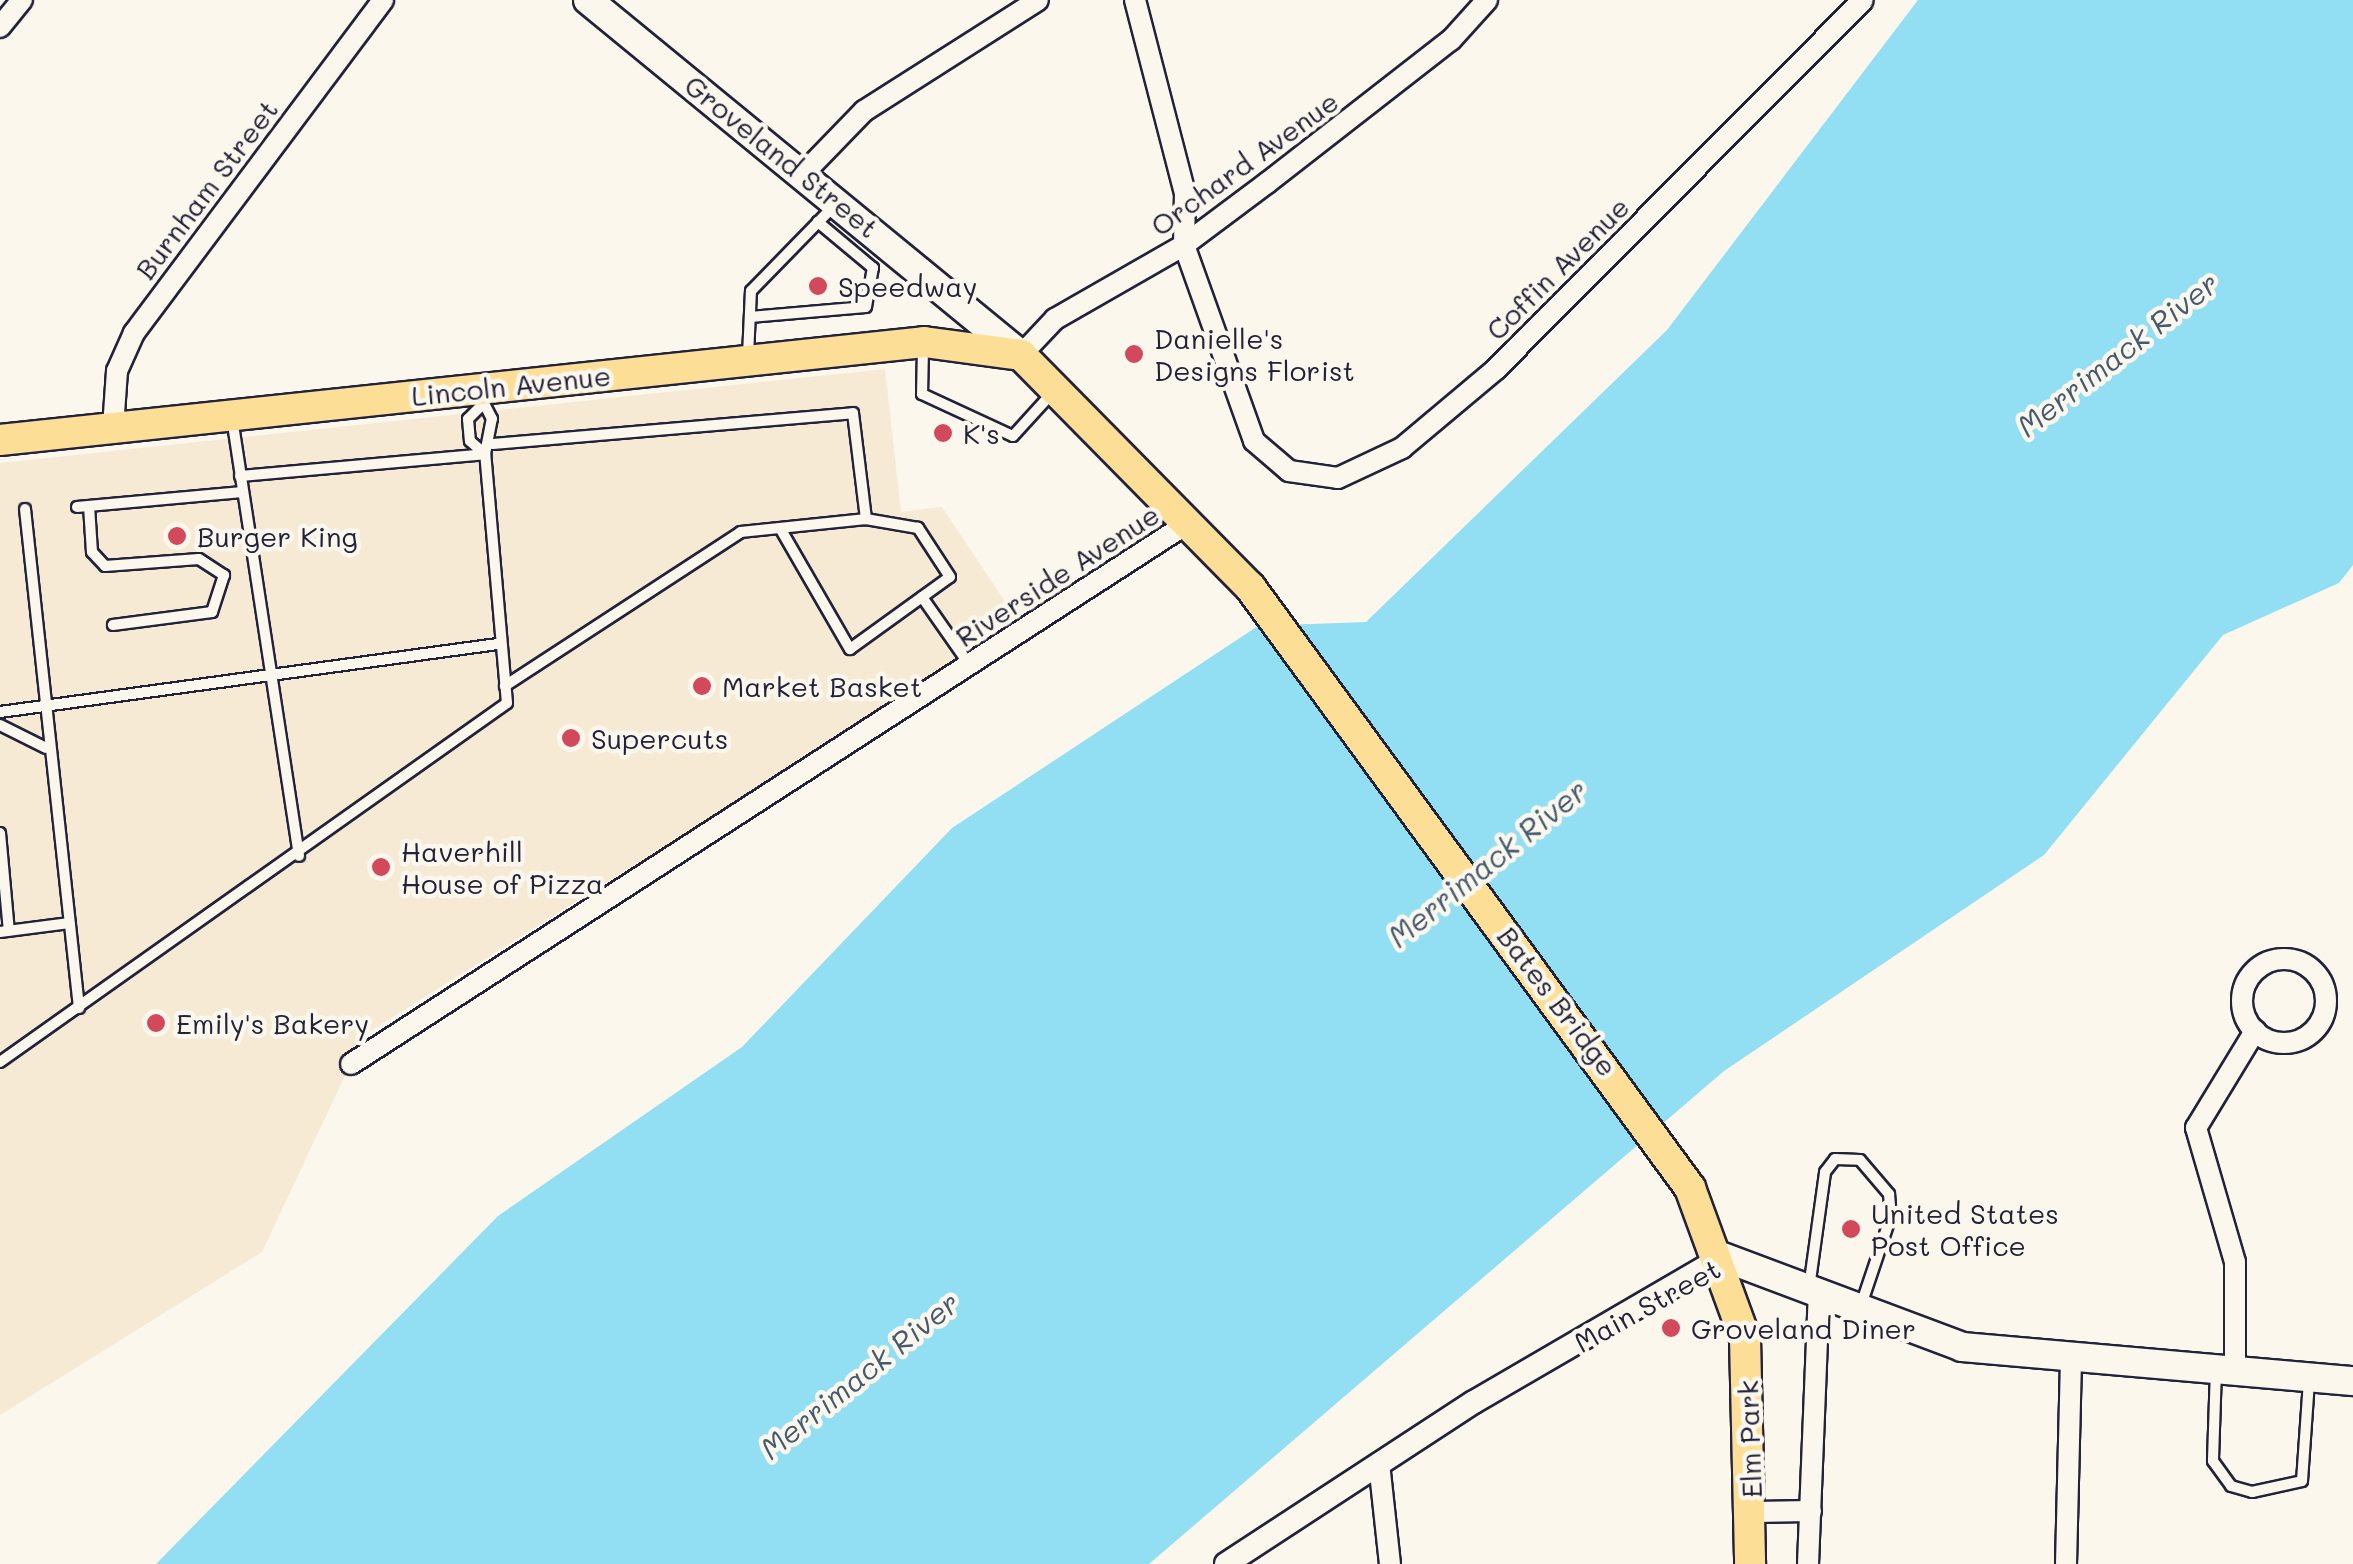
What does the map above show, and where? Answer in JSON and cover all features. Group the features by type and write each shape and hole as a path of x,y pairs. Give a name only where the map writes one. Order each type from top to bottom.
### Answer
{"main road":[{"name":"Groveland Street","path":"595,2 1021,356 1188,523"},
{"name":"Lincoln Avenue","path":"0,440 232,415 479,398 748,361 924,342 1021,356"},
{"name":"Bates Bridge","path":"1188,523 1250,587 1690,1188 1722,1257"},
{"name":"Main Street","path":"1722,1257 1962,1346 2353,1381"},
{"name":"Elm Park","path":"1722,1257 1745,1338 1752,1512 1750,1564"}],"street":[{"path":"0,27 22,0"},
{"name":"Burnham Street","path":"113,428 117,371 134,333 382,0"},
{"path":"802,174 864,111 1038,0"},
{"path":"1135,0 1184,193 1184,245"},
{"name":"Orchard Avenue","path":"1021,356 1055,319 1184,245 1451,40 1488,0"},
{"name":"Coffin Avenue","path":"1184,245 1254,440 1289,472 1338,478 1402,448 1496,368 1862,0"},
{"name":"Riverside Avenue","path":"351,1064 1188,523"},
{"path":"2288,959 2316,974 2326,1004 2312,1032 2283,1043 2255,1031 2242,993 2259,967 2288,959"},
{"path":"2225,1369 2235,1262 2196,1128 2255,1031"},
{"name":"Main Street","path":"1226,1564 1379,1463 1722,1257"},
{"path":"1808,1564 1813,1293"},
{"path":"2066,1564 2071,1358"},
{"path":"1379,1463 1390,1564"},
{"path":"1752,1512 1810,1511"}],"lane":[{"path":"748,361 751,291 838,202"},
{"path":"750,318 866,307 873,268 818,222"},
{"path":"924,342 922,394 1014,436 1055,390"},
{"path":"0,1062 299,856 507,703 498,644 485,454 493,444 492,419 479,398"},
{"path":"479,398 468,419 470,441 485,454"},
{"path":"493,444 854,413 866,519"},
{"path":"232,415 299,856"},
{"path":"240,476 485,454"},
{"path":"77,507 242,492"},
{"path":"90,506 92,552 105,566 199,559 217,566 225,596 212,612 113,625"},
{"path":"24,510 46,748 80,1008"},
{"path":"505,686 741,532 866,519 918,528 950,576 850,650 780,528"},
{"path":"922,597 969,664"},
{"path":"0,712 498,644"},
{"path":"0,725 46,748"},
{"path":"0,833 5,931 69,923"},
{"path":"1813,1293 1825,1172 1835,1159 1860,1160 1889,1194 1891,1216 1859,1310"},
{"path":"2225,1369 2213,1461 2232,1486 2252,1492 2302,1481 2309,1376"}],"shaded area":[{"path":"885,369 901,512 942,507 1012,612 950,667 364,1035 262,1252 0,1415 0,463"}],"water":[{"name":"Merrimack River","path":"1918,0 2353,0 2353,565 2339,583 2223,635 2044,855 1724,1071 1149,1564 156,1564 498,1216 742,1047 952,828 1258,626 1366,622 1667,330"}],"place":[{"name":"Speedway","path":"818,286"},
{"name":"Danielle's Designs Florist","path":"1134,354"},
{"name":"K's","path":"943,433"},
{"name":"Burger King","path":"177,536"},
{"name":"Market Basket","path":"702,686"},
{"name":"Supercuts","path":"571,738"},
{"name":"Haverhill House of Pizza","path":"381,867"},
{"name":"Emily's Bakery","path":"156,1023"},
{"name":"United States Post Office","path":"1851,1229"},
{"name":"Groveland Diner","path":"1671,1328"}]}
